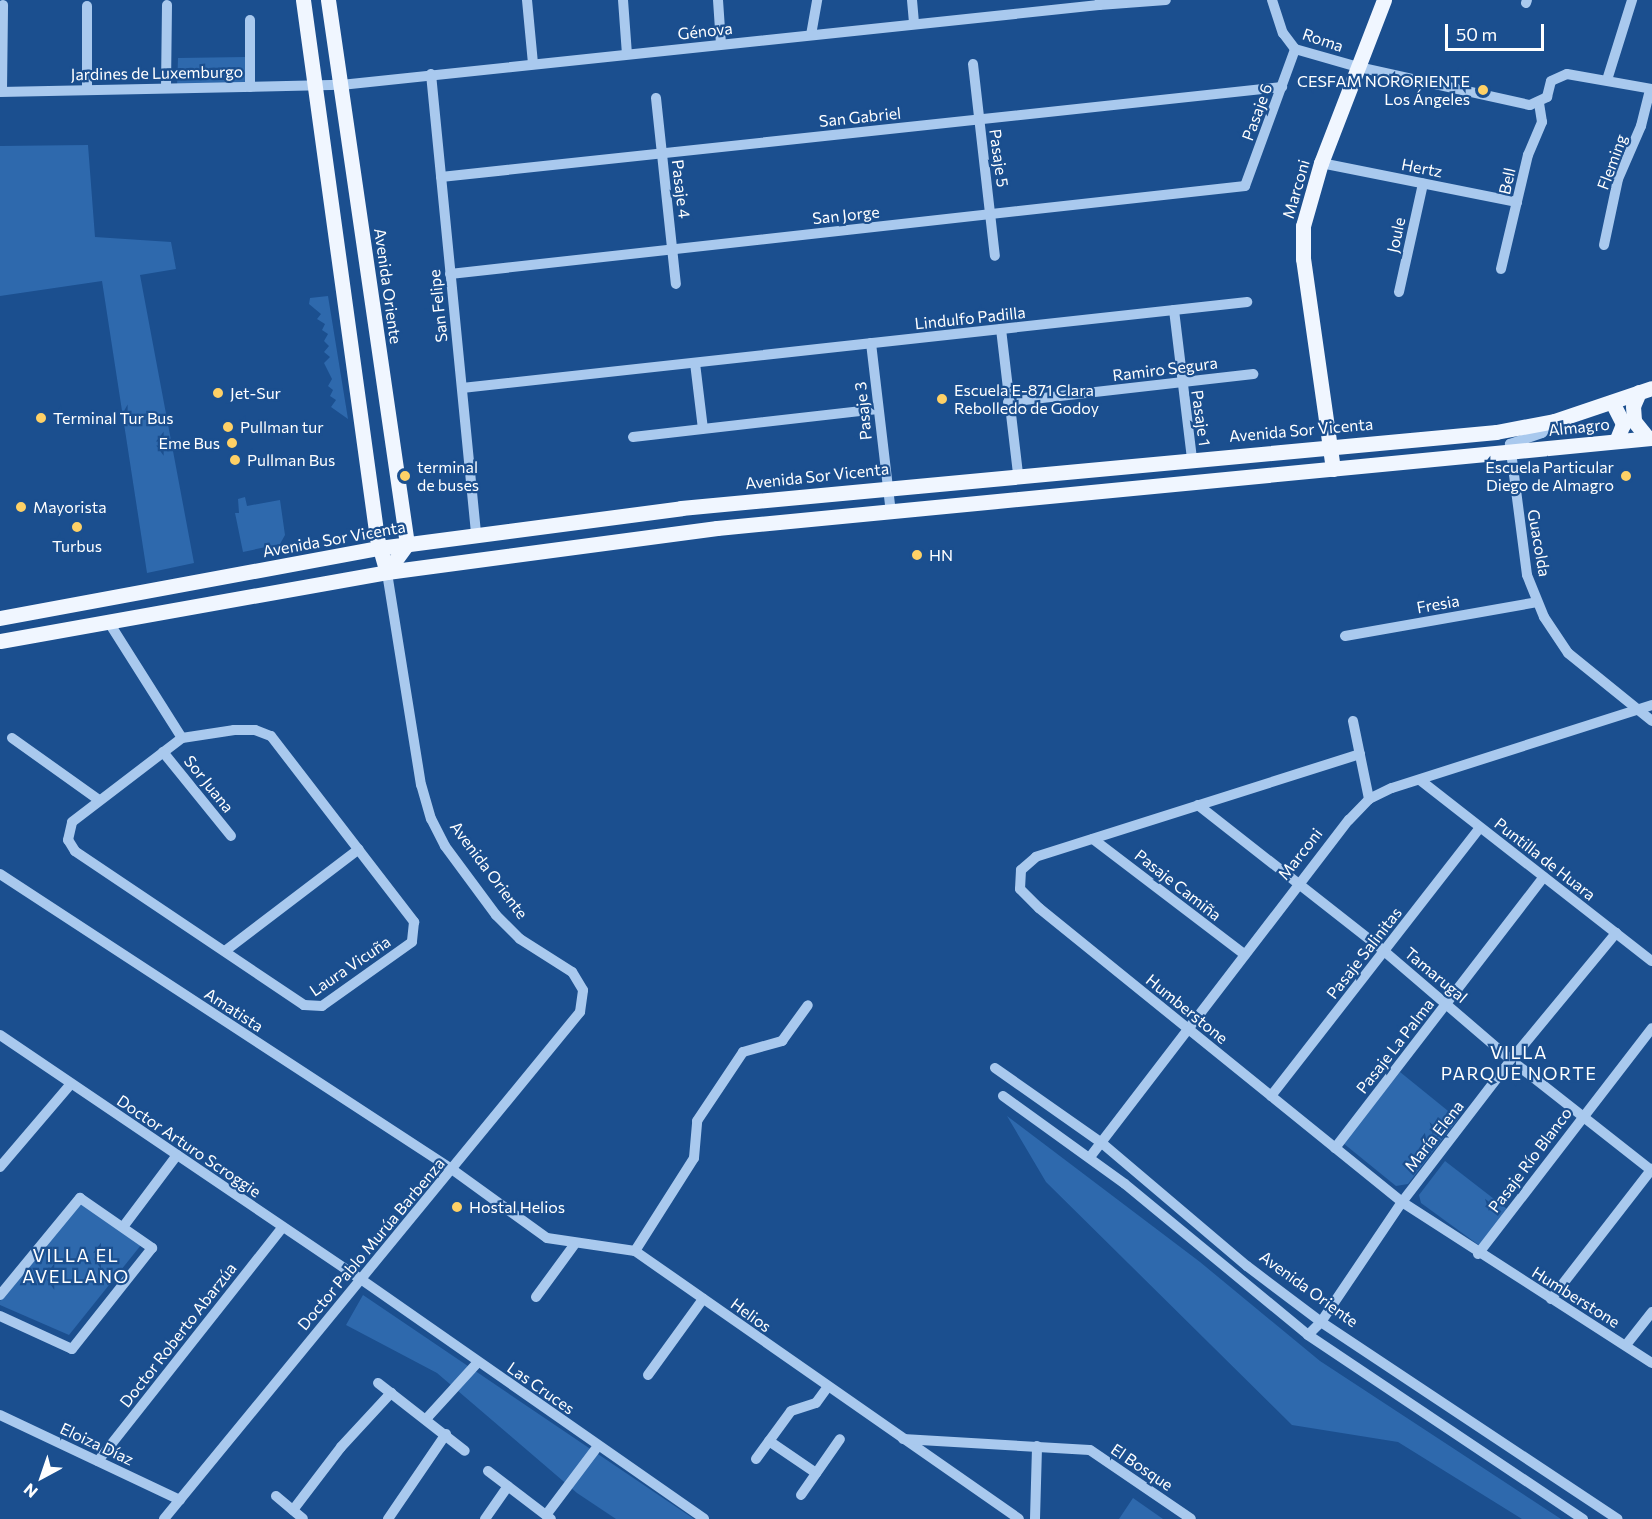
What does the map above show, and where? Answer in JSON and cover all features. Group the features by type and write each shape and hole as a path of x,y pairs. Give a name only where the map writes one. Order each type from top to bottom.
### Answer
{"main road":[{"name":"Avenida Oriente","path":"303,0 379,548 387,572"},
{"name":"Avenida Oriente","path":"328,0 407,544"},
{"name":"Marconi","path":"1333,469 1302,243 1305,211 1321,163 1384,0"},
{"path":"341,276 362,274 369,284"},
{"path":"1645,390 1633,406 1634,421 1650,438"},
{"name":"Avenida Sor Vicenta","path":"0,618 379,548 702,506 1018,474 1496,432 1554,421 1645,390"},
{"path":"1612,402 1623,424 1616,441"},
{"path":"364,442 391,435"},
{"name":"Almagro","path":"1511,452 1650,438"},
{"path":"0,641 387,572 717,528 1511,452"},
{"path":"387,572 407,544"},
{"path":"130,616 140,604 144,591"}],"street":[{"path":"527,0 532,64"},
{"path":"623,0 627,54"},
{"path":"718,0 721,44"},
{"path":"811,35 817,0"},
{"path":"912,0 914,23"},
{"path":"1008,0 1010,12"},
{"name":"Génova","path":"314,86 811,35 1099,2 1166,0"},
{"name":"Roma","path":"1272,0 1283,33 1295,49 1358,67 1522,104 1539,102"},
{"path":"1607,80 1632,0"},
{"path":"1,92 3,5"},
{"path":"166,87 167,5"},
{"path":"87,6 87,89"},
{"path":"250,20 250,87"},
{"name":"Pasaje 6","path":"1245,186 1295,49"},
{"name":"Pasaje 5","path":"973,64 992,214 995,256"},
{"name":"San Felipe","path":"431,74 476,535"},
{"path":"1539,102 1547,98 1551,81 1558,76 1607,80 1651,89"},
{"name":"Jardines de Luxemburgo","path":"1,92 166,87 314,86"},
{"name":"San Gabriel","path":"441,177 1282,87"},
{"name":"Fleming","path":"1604,245 1618,179 1641,126 1651,89"},
{"name":"Pasaje 4","path":"656,98 676,284"},
{"name":"Bell","path":"1501,269 1528,155 1542,122 1539,102"},
{"name":"Hertz","path":"1321,163 1517,202"},
{"name":"Joule","path":"1399,292 1423,184"},
{"name":"San Jorge","path":"450,274 1245,186"},
{"name":"Lindulfo Padilla","path":"462,388 1247,302"},
{"name":"Pasaje 1","path":"1174,310 1192,458"},
{"path":"1001,329 1018,474"},
{"name":"Pasaje 3","path":"870,344 891,512"},
{"path":"695,363 703,429"},
{"name":"Ramiro Segura","path":"1008,402 1253,374"},
{"path":"633,437 877,408"},
{"path":"1511,452 1512,441 1542,433 1554,421"},
{"name":"Guacolda","path":"1511,452 1523,553 1537,602 1568,653 1652,721"},
{"name":"Avenida Oriente","path":"387,572 421,785 438,833 509,929 563,965 579,981"},
{"name":"Fresia","path":"1345,636 1537,602"},
{"path":"108,621 182,738"},
{"name":"Marconi","path":"1090,1157 1103,1144 1299,885 1370,799 1420,780 1652,705"},
{"path":"1353,721 1370,799"},
{"path":"234,730 255,730 271,736 359,849 225,951 72,848 67,836 69,826 99,800 163,752 182,738 234,730"},
{"path":"12,738 99,800"},
{"name":"Sor Juana","path":"163,752 231,836"},
{"name":"Humberstone","path":"1360,754 1030,860 1019,876 1022,894 1402,1202 1478,1254 1652,1363"},
{"name":"Puntilla de Huara","path":"1420,780 1652,961"},
{"name":"Tamarugal","path":"1198,806 1384,951 1511,1060 1652,1170"},
{"name":"Pasaje Salinitas","path":"1271,1096 1480,828"},
{"name":"Pasaje Camiña","path":"1093,839 1245,955"},
{"name":"Laura Vicuña","path":"225,951 304,1005 322,1006 412,942 414,921 359,849"},
{"name":"Amatista","path":"0,874 453,1170"},
{"name":"Pasaje La Palma","path":"1335,1148 1544,877"},
{"name":"María Elena","path":"1308,1335 1321,1322 1402,1202 1511,1060 1616,933"},
{"name":"Doctor Pablo Murúa Barbenza","path":"164,1519 453,1170 580,1012 583,990 579,981"},
{"path":"635,1251 694,1158 697,1121 743,1052 782,1041 808,1005"},
{"name":"Pasaje Río Blanco","path":"1478,1254 1652,1028"},
{"name":"Doctor Arturo Scroggie","path":"0,1035 362,1280"},
{"name":"Avenida Oriente","path":"995,1068 1103,1144 1239,1260 1321,1322 1618,1519"},
{"path":"0,1167 71,1084"},
{"path":"1003,1096 1090,1157 1308,1335 1583,1519"},
{"path":"123,1227 177,1155"},
{"name":"Helios","path":"453,1170 547,1238 574,1245 635,1251 827,1388 1019,1519"},
{"path":"1551,1299 1652,1170"},
{"path":"0,1295 80,1198 152,1248 72,1349 0,1316"},
{"name":"Doctor Roberto Abarzúa","path":"98,1461 282,1228"},
{"path":"536,1297 574,1245"},
{"name":"Las Cruces","path":"362,1280 477,1363 704,1519"},
{"path":"648,1375 704,1299"},
{"path":"1626,1345 1652,1312"},
{"path":"427,1418 477,1363"},
{"path":"378,1383 427,1418 465,1451"},
{"path":"756,1459 791,1411 816,1403 827,1388"},
{"path":"293,1510 341,1447 391,1393"},
{"name":"Eloiza Díaz","path":"0,1415 180,1500"},
{"path":"388,1519 446,1434"},
{"path":"801,1495 840,1439"},
{"name":"El Bosque","path":"902,1439 1090,1450 1191,1519"},
{"path":"769,1441 816,1473"},
{"path":"488,1471 549,1517 598,1446"},
{"path":"1035,1519 1037,1446"},
{"path":"485,1519 508,1486"},
{"path":"276,1496 303,1519"}],"shaded area":[{"path":"246,57 245,83 177,87 178,58"},
{"path":"88,145 95,237 171,242 176,269 140,275 194,563 147,573 102,281 0,296 0,146"},
{"path":"328,296 348,419 331,407 336,400 330,396 333,390 328,386 332,379 324,363 330,357 324,352 329,346 324,341 328,334 322,330 325,324 317,319 321,314 309,304 310,298"},
{"path":"245,497 247,506 280,500 285,535 280,544 243,552 235,513 239,513 238,499"},
{"path":"1400,1072 1458,1119 1408,1184 1396,1186 1343,1143"},
{"path":"1007,1116 1200,1262 1320,1361 1561,1519 1522,1519 1398,1442 1292,1425 1046,1182"},
{"path":"1445,1161 1507,1209 1480,1246 1421,1203 1419,1195"},
{"path":"81,1202 141,1245 69,1335 0,1305 0,1301"},
{"path":"363,1295 694,1519 616,1519 577,1493 437,1373 346,1325"},
{"path":"1133,1498 1163,1519 1119,1519"}],"place":[{"name":"CESFAM NORORIENTE Los Ángeles","path":"1483,90"},
{"name":"Jet-Sur","path":"218,393"},
{"name":"Escuela E-871 Clara Rebolledo de Godoy","path":"942,399"},
{"name":"Terminal Tur Bus","path":"41,418"},
{"name":"Pullman tur","path":"228,427"},
{"name":"Eme Bus","path":"232,443"},
{"name":"Pullman Bus","path":"235,460"},
{"name":"terminal de buses","path":"405,476"},
{"name":"Escuela Particular Diego de Almagro","path":"1626,476"},
{"name":"Mayorista","path":"21,507"},
{"name":"Turbus","path":"77,527"},
{"name":"HN","path":"917,555"},
{"name":"Hostal Helios","path":"457,1207"}],"district":[{"name":"VILLA PARQUE NORTE","path":"1519,1063"},
{"name":"VILLA EL AVELLANO","path":"76,1266"}]}
